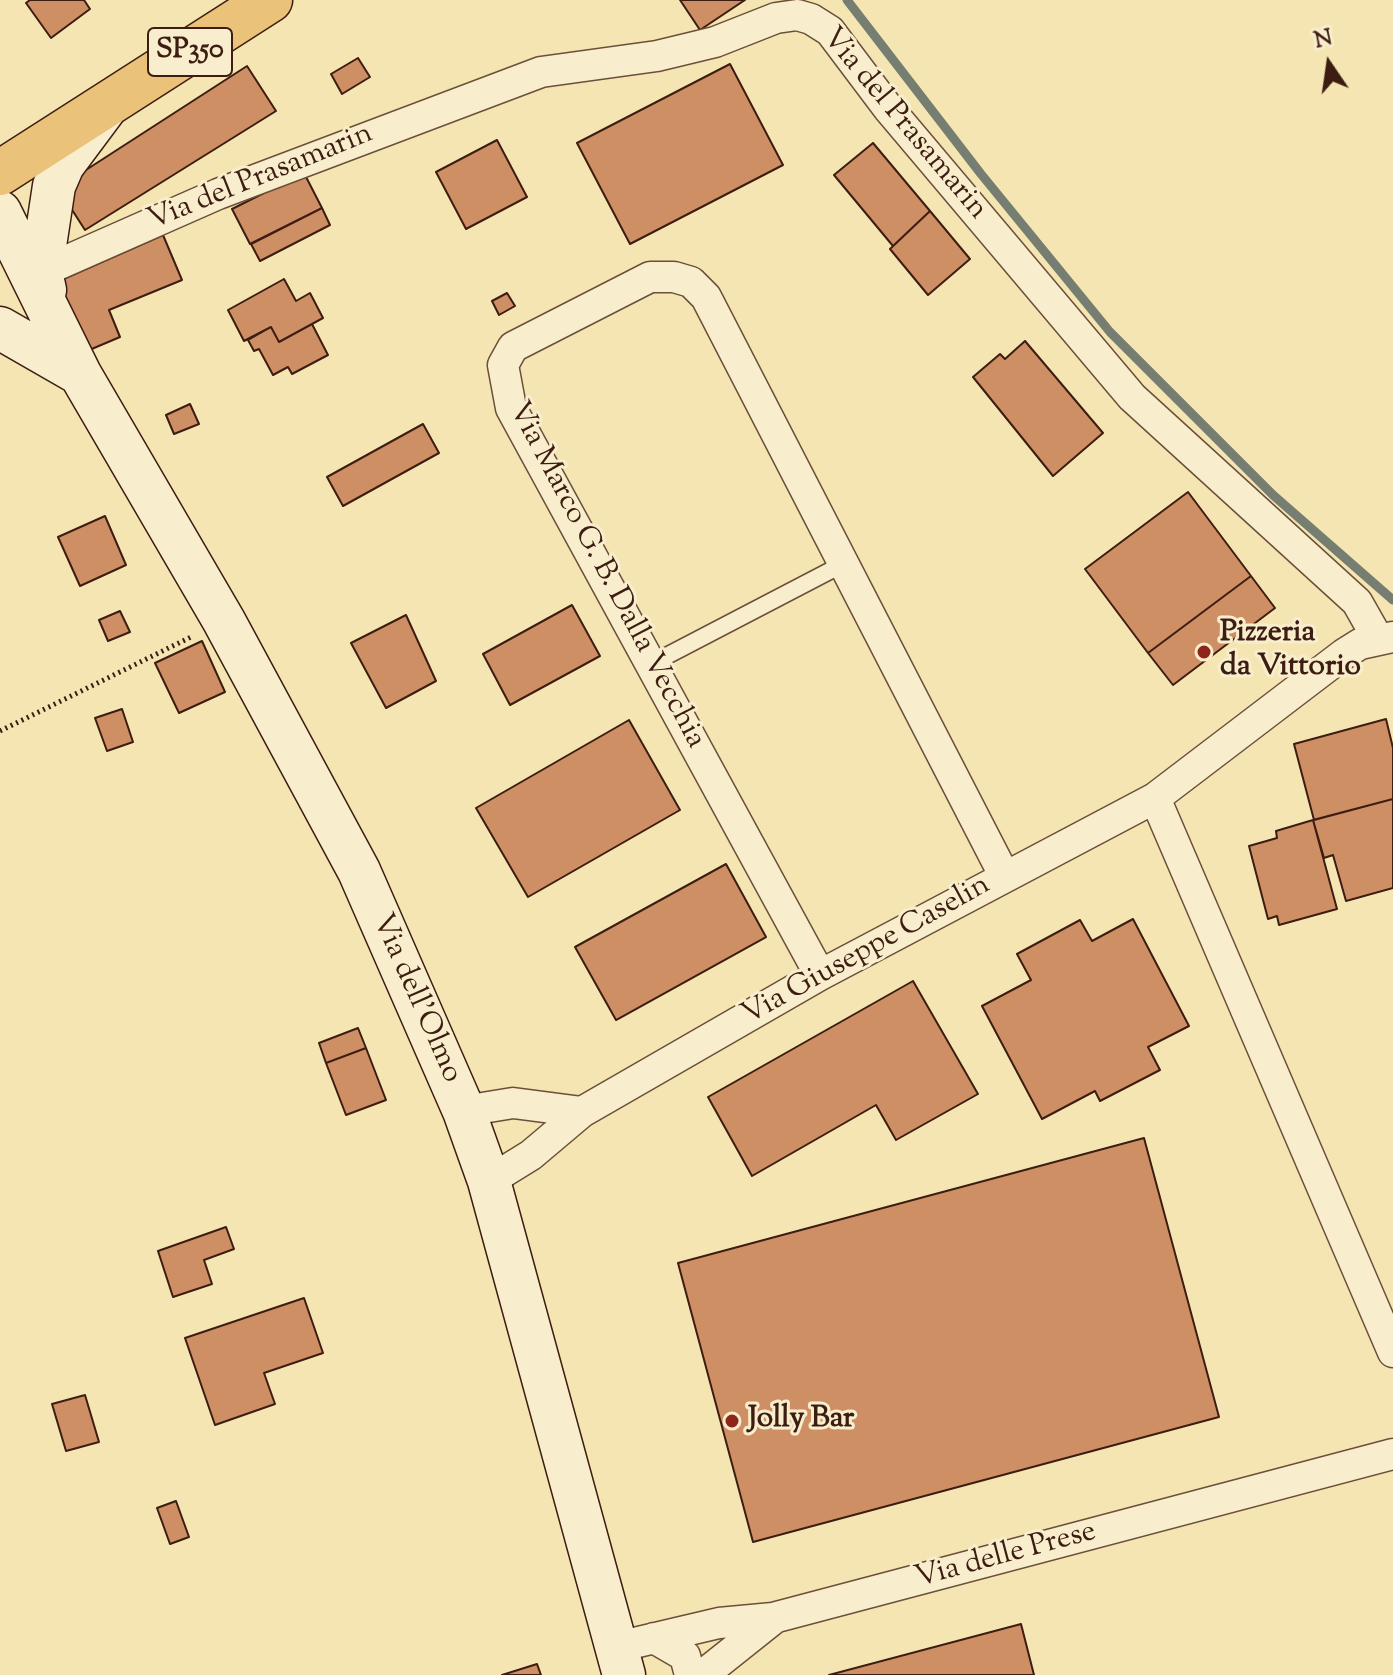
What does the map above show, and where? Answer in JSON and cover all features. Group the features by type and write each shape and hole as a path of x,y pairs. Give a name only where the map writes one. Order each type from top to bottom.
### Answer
{"main road":[{"name":"SP350","path":"0,173 270,0"},
{"name":"Via dell'Olmo","path":"51,314 41,272 54,186 63,165 110,103"},
{"name":"Via dell'Olmo","path":"0,212 80,374 224,621 359,871 464,1111 489,1181 632,1653"},
{"name":"Via dell'Olmo","path":"1,327 80,374"}],"street":[{"name":"Via del Prasamarin","path":"41,272 218,194 541,72 657,56 715,42 776,18 797,15 811,19 830,31 888,108 1132,397 1357,602 1385,638"},
{"name":"Via Marco G. B. Dalla Vecchia","path":"820,975 511,408 503,365 513,347 650,277 674,277 691,282 706,297 1005,877"},
{"name":"Via Giuseppe Caselin","path":"489,1181 531,1155 582,1112 820,975 1155,798 1344,654 1360,644 1385,638"},
{"path":"1155,798 1393,1352"},
{"path":"464,1111 513,1103 582,1112"},
{"name":"Via delle Prese","path":"632,1653 719,1623 773,1618 1393,1454"},
{"path":"703,1675 773,1618"},
{"path":"632,1653 685,1656 690,1675"}],"lane":[{"path":"651,664 843,564"}],"path":[{"path":"0,731 224,621"}],"building":[{"path":"30,0 84,0 90,9 51,38 26,3"},
{"path":"680,0 745,0 700,30"},
{"path":"358,58 370,77 342,94 331,74"},
{"path":"730,64 783,165 630,244 577,143"},
{"path":"247,66 276,111 85,230 58,188"},
{"path":"497,140 527,197 466,229 436,172"},
{"path":"873,143 930,211 893,246 834,175"},
{"path":"304,173 322,208 250,244 232,209"},
{"path":"322,208 330,225 260,261 251,244"},
{"path":"930,211 970,259 928,295 890,249"},
{"path":"163,235 182,280 109,310 120,337 87,351 59,281"},
{"path":"284,279 296,301 310,293 323,318 279,342 271,327 244,341 228,310"},
{"path":"507,293 515,306 499,315 492,301"},
{"path":"312,324 328,355 292,374 288,367 273,375 259,349 254,351 248,340 271,327 279,342"},
{"path":"1025,341 1103,433 1053,476 973,377 1000,354 1005,359"},
{"path":"190,404 199,424 174,434 166,415"},
{"path":"423,424 439,453 343,506 327,477"},
{"path":"1188,492 1251,576 1148,653 1085,569"},
{"path":"105,516 126,565 80,586 58,537"},
{"path":"1251,576 1275,608 1173,685 1148,653"},
{"path":"572,605 600,656 510,705 483,654"},
{"path":"120,611 130,632 108,641 99,620"},
{"path":"406,615 436,681 386,708 351,643"},
{"path":"202,641 225,692 179,713 155,663"},
{"path":"122,709 133,742 107,751 95,718"},
{"path":"1386,719 1393,748 1393,799 1314,820 1294,744"},
{"path":"629,720 680,810 528,897 476,808"},
{"path":"1393,799 1393,888 1346,901 1333,855 1324,858 1313,820"},
{"path":"1313,820 1337,909 1279,925 1277,916 1268,919 1249,846 1277,838 1276,831"},
{"path":"726,864 766,937 616,1020 575,947"},
{"path":"1133,919 1189,1026 1148,1047 1160,1070 1100,1101 1095,1091 1042,1119 982,1006 1031,980 1017,954 1080,920 1092,941"},
{"path":"913,981 978,1094 896,1140 876,1105 752,1176 708,1097"},
{"path":"358,1028 366,1048 326,1063 319,1043"},
{"path":"366,1048 386,1100 346,1115 326,1063"},
{"path":"1144,1138 1219,1417 753,1542 678,1263"},
{"path":"226,1227 234,1249 204,1260 212,1284 173,1297 158,1251"},
{"path":"304,1298 323,1353 264,1373 275,1404 215,1425 185,1338"},
{"path":"85,1395 99,1442 66,1451 52,1404"},
{"path":"176,1501 189,1537 170,1544 157,1508"},
{"path":"1021,1624 1034,1675 829,1675"},
{"path":"537,1664 541,1675 502,1675"}],"waterway":[{"path":"847,0 981,174 1110,332 1273,495 1393,600"}],"place":[{"name":"Pizzeria da Vittorio","path":"1204,652"},
{"name":"Jolly Bar","path":"732,1421"}]}
